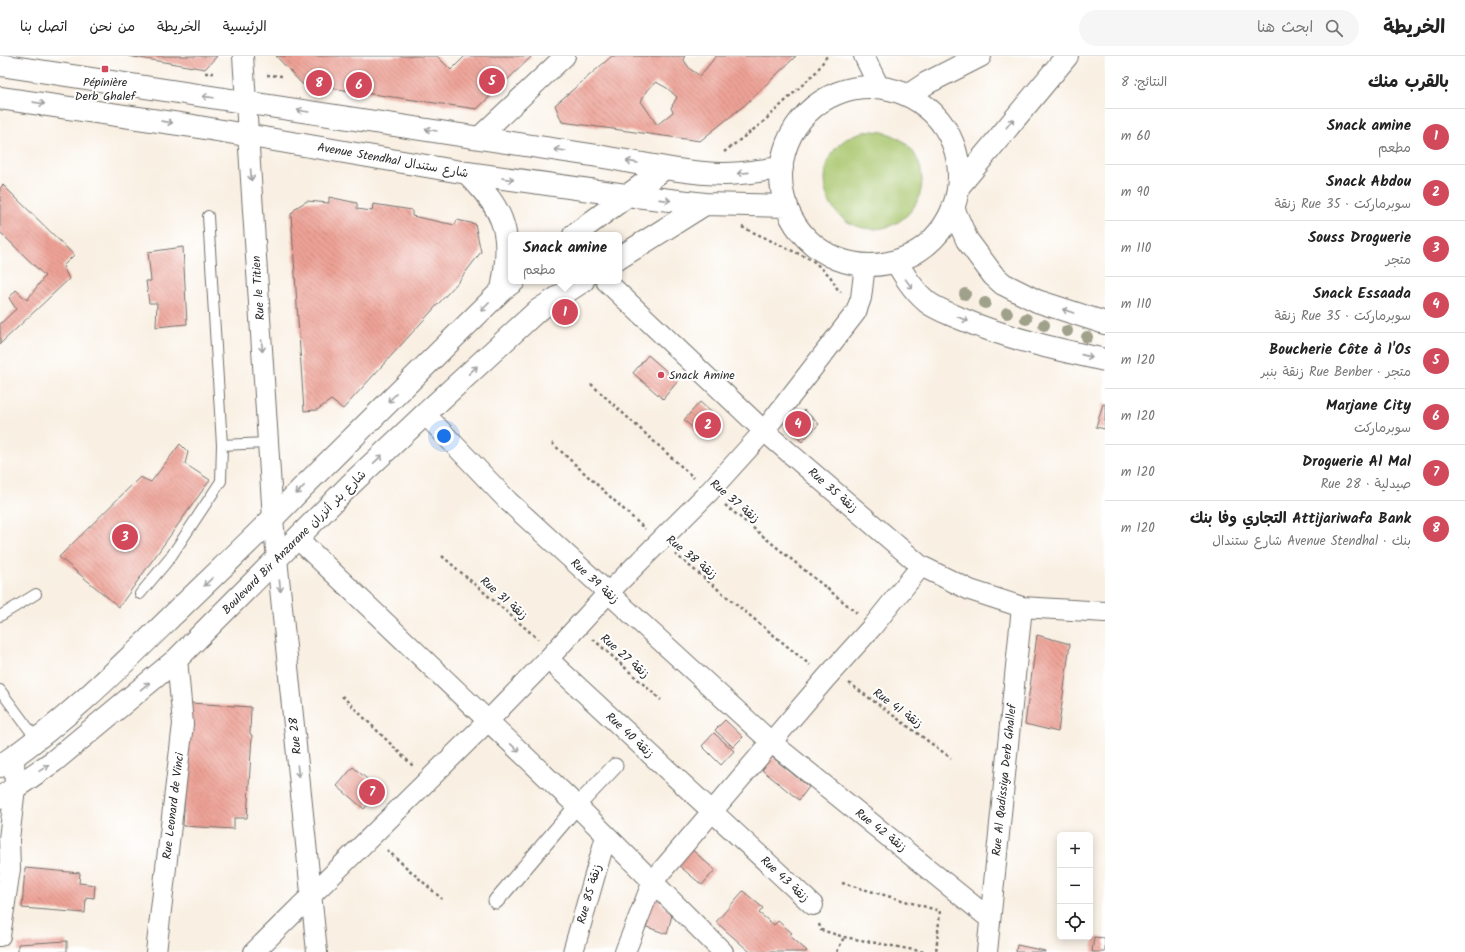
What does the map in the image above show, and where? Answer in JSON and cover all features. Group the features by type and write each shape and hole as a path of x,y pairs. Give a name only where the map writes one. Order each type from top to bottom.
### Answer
{"main road":[{"path":"909,95 927,83 980,56"},
{"path":"958,186 1067,56"},
{"path":"0,65 665,168 732,174 782,168"},
{"path":"865,87 879,87 909,95 931,111 948,133 957,158 958,186 953,208 944,226 931,241 914,253 896,261 865,265 840,259 818,247 799,229 787,206 783,187 782,168 789,140 795,128 814,107 838,93 865,87"},
{"name":"Avenue Stendhal شارع ستندال","path":"0,98 186,124 467,173 626,195 705,204 787,206"},
{"path":"578,232 626,195 665,168"},
{"path":"7,762 96,690 273,519 302,488 508,285 507,254 503,223 494,203 467,173"},
{"path":"622,256 705,204"},
{"path":"953,208 967,240 993,275 1003,284 1038,301 1105,323"},
{"path":"896,261 909,285 928,302 939,309 986,329 1028,342 1105,360"},
{"name":"Boulevard Bir Anzarane شارع بئر أنزران","path":"8,793 54,761 178,659 277,557 425,414 537,311 579,284"}],"street":[{"name":"Rue le Titien","path":"243,56 273,519"},
{"path":"478,138 565,56"},
{"path":"864,56 879,87"},
{"path":"254,952 311,898 487,722 551,656 608,593 709,492 764,431 856,312 864,281 865,265"},
{"name":"Rue 35 زنقة","path":"609,284 764,431 921,566 970,590 1022,607 1105,612"},
{"name":"Rue 39 زنقة","path":"425,414 508,501 771,742"},
{"name":"Rue 28","path":"273,519 317,952"},
{"path":"297,538 368,605 487,722 577,806 723,952"},
{"path":"625,952 653,881 771,742 873,626 921,566"},
{"name":"Rue Al Qadissiya Derb Ghallef","path":"987,952 1022,607"},
{"name":"Rue 40 زنقة","path":"551,656 712,811"},
{"name":"Rue Leonard de Vinci","path":"156,952 182,724 178,659"},
{"name":"Rue 42 زنقة","path":"771,742 990,919"},
{"path":"0,936 10,868 7,762"},
{"path":"496,901 577,806 615,766"},
{"name":"Rue 43 زنقة","path":"712,811 813,905"},
{"name":"Rue 85 زنقة","path":"573,952 606,836"}],"lane":[{"path":"140,594 170,558 222,481 222,445 208,216"},
{"path":"222,445 268,443"},
{"path":"0,616 36,594"},
{"path":"0,690 36,740"}],"path":[{"path":"719,154 725,152 762,123 817,71 827,56"},
{"path":"201,73 217,73"},
{"path":"267,76 282,76"},
{"path":"737,225 812,260 830,276 838,290 859,304"},
{"name":"Rue 37 زنقة","path":"591,384 709,492 873,626"},
{"name":"Rue 38 زنقة","path":"552,443 659,542 830,675"},
{"name":"Rue 31 زنقة","path":"442,556 551,656"},
{"name":"Rue 27 زنقة","path":"578,626 661,700"},
{"name":"Rue 41 زنقة","path":"830,675 951,758"},
{"path":"342,696 427,781"},
{"path":"371,837 442,899"},
{"path":"842,883 940,911 936,952"},
{"name":"Rue 43 زنقة","path":"813,905 821,930 844,937 925,952"},
{"path":"837,952 844,937"}],"green space":[{"path":"873,131 892,135 908,145 918,161 922,180 918,199 908,215 892,225 873,229 854,225 838,215 828,199 824,180 828,161 838,145 854,135"}],"building":[{"path":"128,56 217,56 205,69"},
{"path":"276,56 437,56 451,70 465,56 532,56 477,109 302,84"},
{"path":"612,56 685,56 683,59 690,69 700,76 716,56 796,56 746,104 700,141 562,122 555,105","holes":["656,82 667,88 677,97 671,108 673,112 657,125 641,101 647,90"]},
{"path":"3,185 74,255 63,266 69,279 0,344 0,324 16,309 9,298 16,290 27,300 45,276 0,232 0,188"},
{"path":"329,197 357,203 357,209 372,211 373,204 412,210 412,216 455,225 457,220 475,224 481,252 459,281 343,409 331,400 317,410 304,411 291,214 297,207 307,201 329,203"},
{"path":"183,247 187,324 156,327 157,303 149,303 146,281 151,281 148,252"},
{"path":"648,355 678,381 663,399 633,373"},
{"path":"700,402 720,420 704,438 684,420"},
{"path":"1103,404 1105,404 1105,429 1096,427"},
{"path":"804,410 819,424 802,442 787,429"},
{"path":"180,444 188,452 185,464 210,480 119,607 59,557 140,477 151,482"},
{"path":"1037,635 1070,644 1058,732 1025,724"},
{"path":"190,703 251,707 250,734 252,735 247,818 234,818 234,829 183,826"},
{"path":"725,720 743,737 733,747 715,730"},
{"path":"714,733 734,751 721,765 702,746"},
{"path":"772,757 809,787 799,800 762,770"},
{"path":"353,767 380,790 364,809 337,786"},
{"path":"690,848 715,870 702,885 677,864"},
{"path":"25,868 80,873 79,883 95,885 94,898 86,897 85,913 22,908"},
{"path":"743,891 763,908 759,913 774,925 778,921 792,933 789,935 807,951 750,952 716,922"},
{"path":"654,895 672,915 667,934 644,926"},
{"path":"1094,937 1105,938 1105,952 1092,952"},
{"path":"67,941 67,952 18,952 18,944"},
{"path":"1017,945 1045,951 1045,952 1016,952"}],"place":[{"name":"Pépinière Derb Ghalef","path":"105,69"},
{"name":"Boucherie Côte à l'Os","path":"492,81"},
{"name":"Attijariwafa Bank التجاري وفا بنك","path":"319,83"},
{"name":"Marjane City","path":"359,85"},
{"name":"Snack amine","path":"565,312"},
{"name":"Snack Amine","path":"661,375"},
{"name":"Snack Essaada","path":"798,424"},
{"name":"Snack Abdou","path":"708,425"},
{"name":"Souss Droguerie","path":"125,537"},
{"name":"Droguerie Al Mal","path":"372,792"}]}
